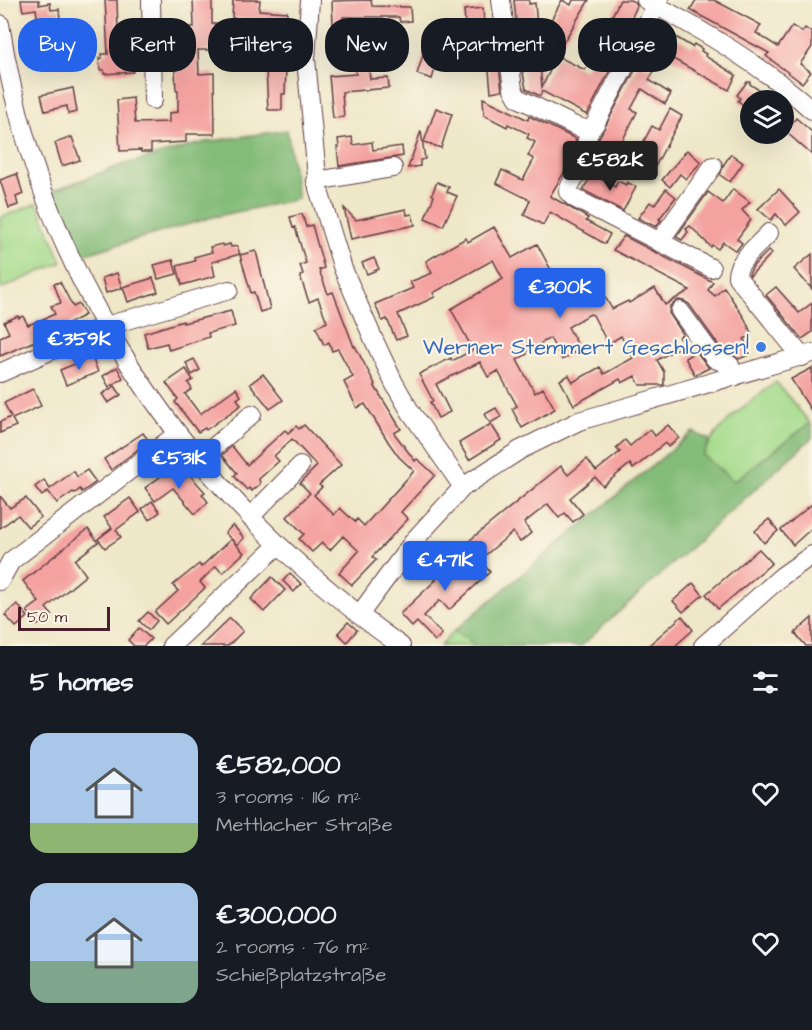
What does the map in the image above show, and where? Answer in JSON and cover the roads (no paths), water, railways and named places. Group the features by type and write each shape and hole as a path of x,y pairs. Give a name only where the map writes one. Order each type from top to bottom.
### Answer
{"street":[{"path":"151,0 153,100"},
{"path":"310,0 306,59 316,181 344,269 372,338 410,411 463,487"},
{"path":"501,0 513,89 518,98 575,126 589,130"},
{"path":"711,268 574,198 568,192 581,165 589,130 595,124 653,2 718,42 812,110"},
{"path":"0,24 7,70 26,142 48,207 70,257 106,326 140,383 177,435 277,546 393,644"},
{"path":"659,242 713,166"},
{"path":"316,181 393,168"},
{"path":"359,615 416,538 463,487 520,450 579,421 734,377 805,360 737,277 741,264 769,233"},
{"path":"0,373 106,326 229,290"},
{"path":"680,311 715,358 730,365 734,377"},
{"path":"199,460 252,414"},
{"path":"0,581 11,561 177,435"},
{"path":"250,517 300,466"},
{"path":"171,646 277,546"},
{"path":"703,646 782,576 812,555"}],"place":[{"name":"Werner Stemmert Geschlossen!","path":"761,347"}]}
